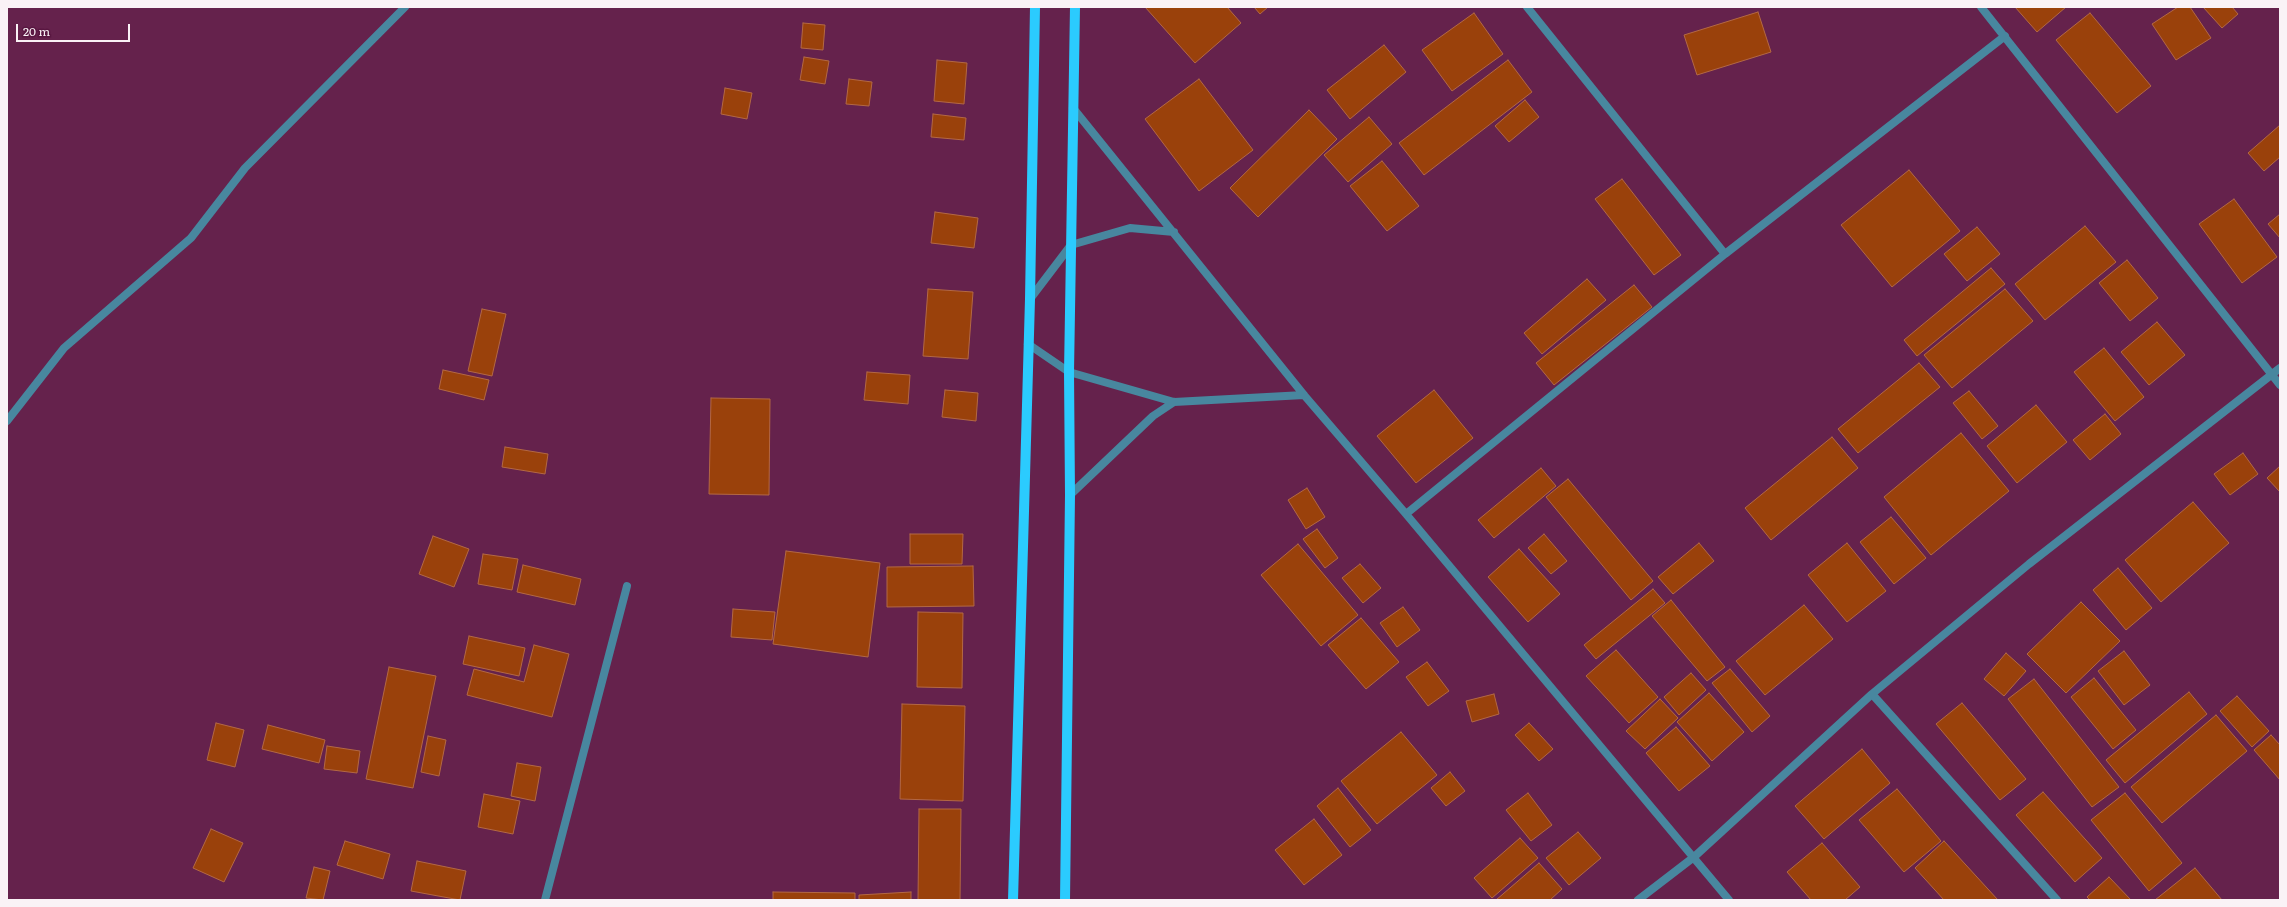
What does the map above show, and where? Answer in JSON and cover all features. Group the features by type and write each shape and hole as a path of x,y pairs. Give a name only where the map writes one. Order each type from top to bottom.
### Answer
{"main road":[{"path":"1013,900 1030,299 1035,7"},
{"path":"1064,900 1070,495 1069,372 1075,7"}],"street":[{"path":"7,421 64,348 191,238 244,168 405,7"},
{"path":"1527,7 1725,254"},
{"path":"1981,7 2006,36 2280,385"},
{"path":"1406,514 1725,254 2006,36"},
{"path":"1073,108 1304,395 1406,514 1729,900"},
{"path":"1030,299 1071,246 1130,228 1174,232"},
{"path":"1028,344 1069,372 1174,402 1304,395"},
{"path":"1638,900 1694,857 1872,694 2029,564 2280,368"},
{"path":"1070,495 1152,416 1174,402"},
{"path":"545,900 626,586"},
{"path":"1872,694 2057,900"}],"building":[{"path":"1145,7 1227,7 1241,23 1195,63"},
{"path":"1254,7 1268,7 1260,14"},
{"path":"2015,7 2066,7 2037,32"},
{"path":"2178,7 2190,7 2211,38 2176,60 2152,24"},
{"path":"2203,7 2232,7 2238,14 2222,28"},
{"path":"1758,12 1771,52 1697,75 1684,35"},
{"path":"1474,13 1503,54 1452,91 1422,50"},
{"path":"2090,13 2151,86 2117,113 2056,40"},
{"path":"803,23 825,25 823,50 801,48"},
{"path":"1384,45 1406,72 1350,119 1327,90"},
{"path":"804,57 829,61 825,84 800,80"},
{"path":"937,60 967,63 964,104 934,101"},
{"path":"1508,60 1532,92 1424,175 1399,143"},
{"path":"849,79 872,82 869,106 846,104"},
{"path":"1199,79 1253,150 1199,191 1145,119"},
{"path":"725,88 752,93 747,119 721,114"},
{"path":"1525,100 1539,117 1509,142 1495,126"},
{"path":"1309,110 1337,139 1258,217 1230,188"},
{"path":"933,114 966,118 964,140 931,137"},
{"path":"1369,117 1392,144 1348,182 1324,155"},
{"path":"2280,125 2280,157 2264,171 2248,153"},
{"path":"1382,161 1419,206 1387,231 1350,186"},
{"path":"1909,170 1960,231 1892,287 1841,225"},
{"path":"1622,179 1681,255 1654,275 1595,199"},
{"path":"2234,199 2277,257 2242,283 2199,224"},
{"path":"935,212 978,218 974,248 931,243"},
{"path":"2280,214 2280,238 2268,224"},
{"path":"2085,226 2116,262 2045,320 2015,284"},
{"path":"1977,227 2000,254 1967,281 1944,254"},
{"path":"2127,260 2158,298 2130,321 2099,283"},
{"path":"1991,268 2005,284 1917,356 1904,340"},
{"path":"1587,279 1606,300 1542,354 1524,333"},
{"path":"1634,285 1652,307 1554,385 1536,363"},
{"path":"928,289 973,292 968,359 923,356"},
{"path":"2005,289 2033,321 1952,388 1924,355"},
{"path":"482,309 506,314 492,376 468,371"},
{"path":"2157,322 2185,355 2149,385 2121,352"},
{"path":"2104,348 2144,397 2115,421 2074,372"},
{"path":"1919,363 1940,387 1858,453 1838,429"},
{"path":"443,370 489,380 484,400 439,389"},
{"path":"867,372 910,375 908,404 864,400"},
{"path":"945,390 978,393 976,421 942,417"},
{"path":"1434,390 1473,438 1416,483 1377,436"},
{"path":"1969,391 1998,426 1982,439 1953,403"},
{"path":"711,398 770,399 769,495 709,494"},
{"path":"2036,405 2067,442 2017,483 1987,446"},
{"path":"2105,414 2121,434 2090,460 2073,440"},
{"path":"1961,433 2009,491 1931,555 1884,497"},
{"path":"1832,437 1858,468 1771,540 1745,508"},
{"path":"505,447 548,454 545,474 502,467"},
{"path":"2243,453 2258,474 2230,495 2214,474"},
{"path":"2280,466 2280,492 2267,478"},
{"path":"1541,468 1556,486 1494,538 1478,520"},
{"path":"1568,479 1653,581 1631,600 1546,497"},
{"path":"1307,488 1325,517 1306,529 1288,500"},
{"path":"2193,502 2229,543 2161,602 2125,560"},
{"path":"1891,517 1926,558 1894,584 1860,542"},
{"path":"1317,529 1338,558 1325,568 1303,539"},
{"path":"910,534 963,534 962,564 910,564"},
{"path":"1544,534 1567,561 1551,574 1528,548"},
{"path":"433,536 469,549 454,587 419,574"},
{"path":"1699,543 1714,561 1673,594 1658,577"},
{"path":"1847,543 1886,591 1847,622 1808,575"},
{"path":"1298,544 1358,615 1321,646 1261,575"},
{"path":"1519,549 1560,594 1528,622 1488,577"},
{"path":"786,551 880,563 868,657 773,644"},
{"path":"483,554 518,559 512,590 478,584"},
{"path":"1360,564 1381,588 1363,603 1342,578"},
{"path":"523,565 581,579 575,605 517,592"},
{"path":"973,566 974,606 887,607 887,567"},
{"path":"2118,568 2152,608 2126,630 2093,590"},
{"path":"1653,589 1665,603 1596,659 1584,645"},
{"path":"1671,600 1725,667 1707,681 1652,616"},
{"path":"2081,602 2120,641 2066,693 2027,654"},
{"path":"1804,605 1833,639 1765,695 1736,661"},
{"path":"1403,607 1420,630 1397,647 1380,623"},
{"path":"733,609 775,612 772,640 731,637"},
{"path":"918,612 963,613 962,688 917,687"},
{"path":"1361,618 1399,662 1366,689 1328,645"},
{"path":"469,636 525,648 519,676 463,664"},
{"path":"534,645 569,654 552,717 467,695 474,669 524,682"},
{"path":"1616,650 1658,697 1629,723 1586,676"},
{"path":"2124,651 2150,685 2124,705 2098,671"},
{"path":"2006,653 2026,671 2004,696 1984,679"},
{"path":"1427,662 1449,691 1428,706 1406,677"},
{"path":"389,667 436,676 413,788 366,779"},
{"path":"1730,669 1770,716 1752,732 1712,683"},
{"path":"1691,673 1706,690 1679,715 1664,697"},
{"path":"2094,678 2136,730 2113,749 2071,697"},
{"path":"2034,679 2119,787 2092,807 2008,699"},
{"path":"2189,692 2207,714 2125,783 2106,760"},
{"path":"1709,693 1744,732 1712,761 1677,722"},
{"path":"1494,694 1499,714 1472,722 1466,701"},
{"path":"2237,696 2269,731 2252,747 2220,711"},
{"path":"1660,699 1678,718 1645,749 1626,731"},
{"path":"1962,703 2026,779 2000,800 1936,724"},
{"path":"902,704 965,706 963,801 900,799"},
{"path":"2216,715 2247,751 2162,823 2131,787"},
{"path":"216,723 244,730 235,767 207,760"},
{"path":"1529,723 1553,749 1539,761 1515,735"},
{"path":"268,725 325,740 319,763 262,749"},
{"path":"1676,727 1710,766 1679,791 1646,753"},
{"path":"1401,732 1437,775 1377,824 1341,781"},
{"path":"2271,735 2280,745 2280,780 2254,750"},
{"path":"428,736 446,740 439,776 421,772"},
{"path":"327,746 360,751 357,773 324,769"},
{"path":"1862,749 1890,783 1824,839 1795,806"},
{"path":"517,763 541,767 535,801 511,796"},
{"path":"1450,772 1465,791 1446,806 1431,788"},
{"path":"1338,788 1371,830 1350,847 1317,806"},
{"path":"1897,789 1941,841 1904,872 1859,820"},
{"path":"2043,792 2102,858 2075,882 2016,815"},
{"path":"1528,793 1552,825 1531,841 1506,810"},
{"path":"2125,793 2182,863 2149,891 2091,820"},
{"path":"484,794 520,801 513,834 478,827"},
{"path":"919,809 961,809 960,900 918,900"},
{"path":"1314,819 1342,855 1304,885 1275,850"},
{"path":"211,829 243,843 224,882 193,868"},
{"path":"1578,832 1601,858 1569,885 1546,858"},
{"path":"1520,838 1538,858 1492,898 1474,878"},
{"path":"345,841 390,854 383,879 337,865"},
{"path":"1944,841 1998,900 1944,900 1915,868"},
{"path":"1822,843 1860,887 1845,900 1811,900 1787,872"},
{"path":"417,861 466,871 460,900 411,891"},
{"path":"1539,863 1562,889 1550,900 1496,900"},
{"path":"314,867 330,871 323,900 306,898"},
{"path":"2195,868 2222,900 2155,900"},
{"path":"2109,877 2131,900 2090,900 2087,897"},
{"path":"773,892 855,893 855,900 773,900"},
{"path":"911,892 911,900 859,900 859,895"}]}
